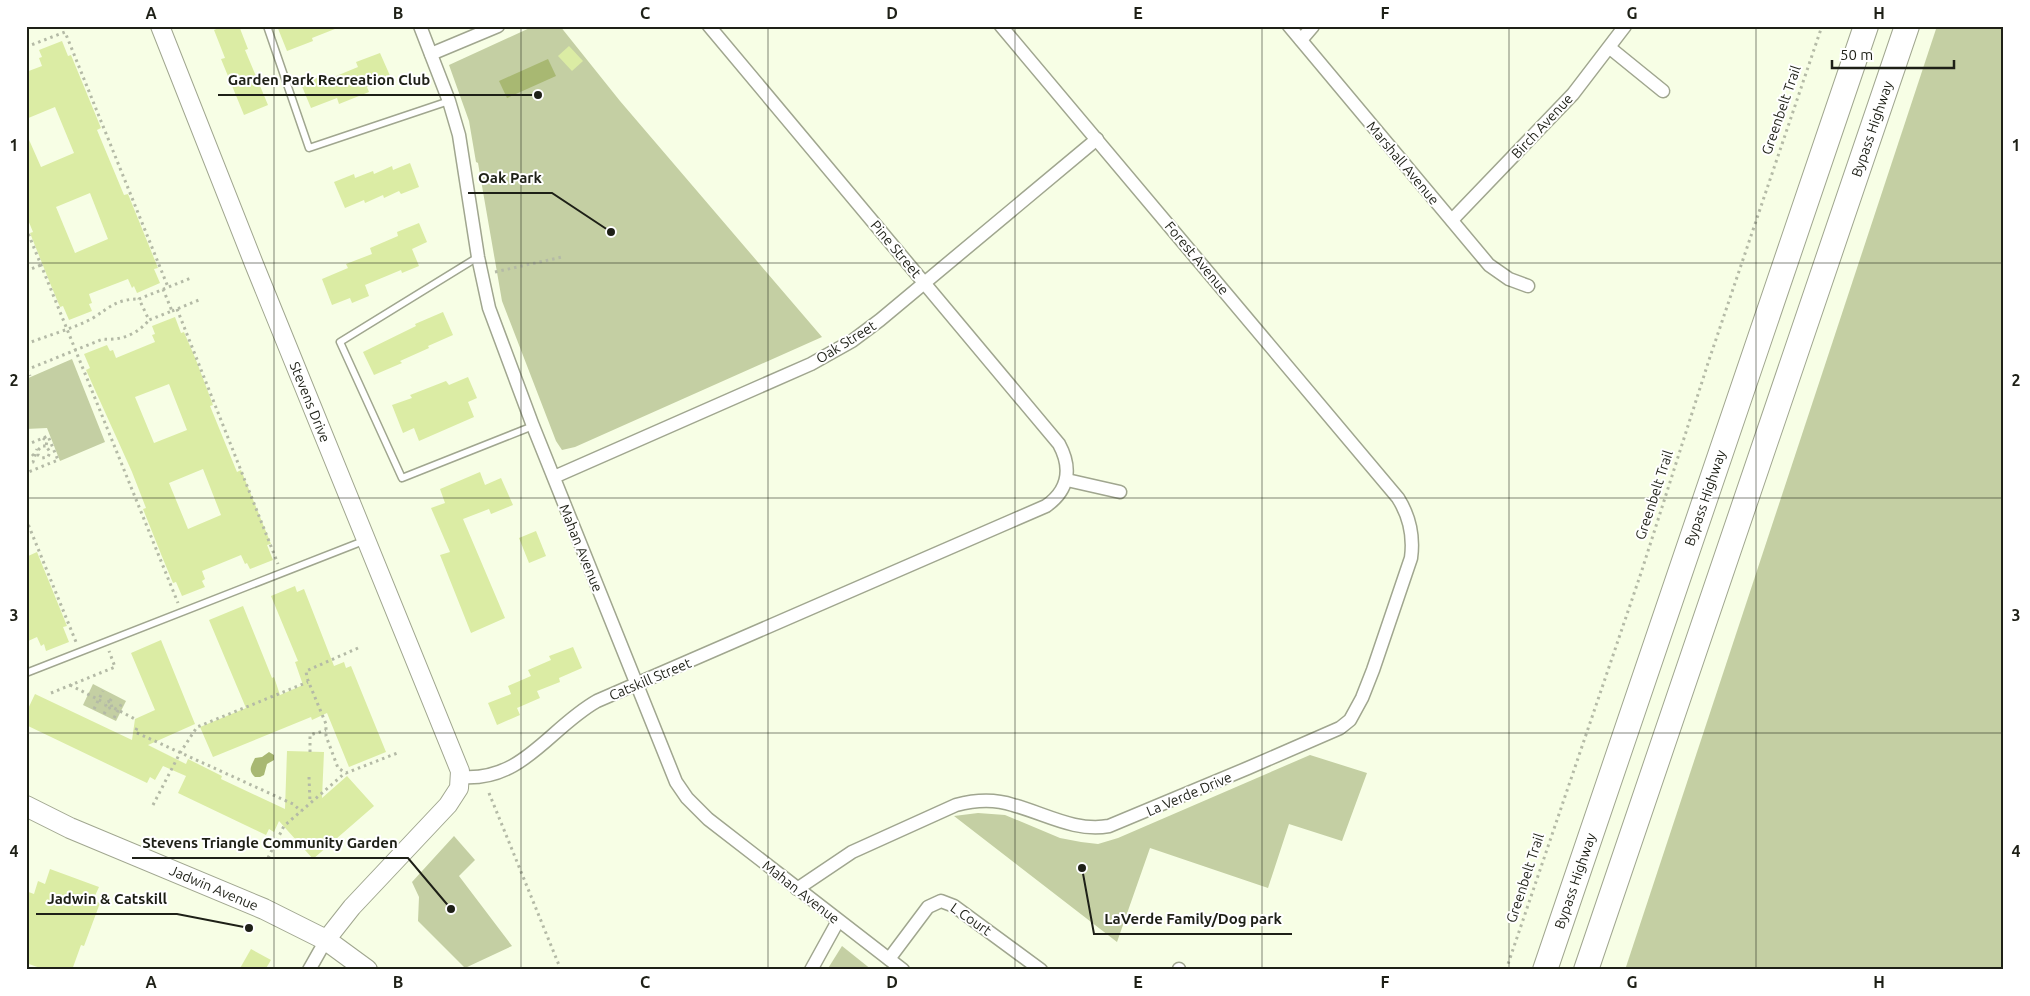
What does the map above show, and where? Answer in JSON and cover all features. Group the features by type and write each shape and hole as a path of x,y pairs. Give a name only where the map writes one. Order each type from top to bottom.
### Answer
{"highway":[{"name":"Bypass Highway","path":"1545,970 1866,26"},
{"name":"Bypass Highway","path":"1586,970 1907,26"}],"main road":[{"name":"Jadwin Avenue","path":"26,806 70,828 264,909 326,940 367,970"}],"street":[{"name":"Stevens Drive","path":"160,26 254,264 454,755 460,777"},
{"name":"Mahan Avenue","path":"420,26 449,101 459,135 478,257 489,308 533,426 676,782 687,798 708,819 903,970"},
{"path":"431,54 498,26"},
{"name":"Pine Street","path":"709,26 1059,444 1065,454 1067,480"},
{"name":"Forest Avenue","path":"1001,26 1392,490"},
{"name":"Marshall Avenue","path":"1288,26 1489,265 1509,279 1528,286"},
{"path":"1301,40 1313,26"},
{"name":"Birch Avenue","path":"1452,220 1572,94 1610,48 1625,26"},
{"path":"1610,48 1663,91"},
{"name":"Oak Street","path":"554,478 832,353 873,325 1097,139"},
{"path":"1067,480 1120,492"},
{"name":"Catskill Street","path":"460,777 489,776 513,766 535,752 566,722 586,708 1046,506 1058,496 1067,480"},
{"name":"La Verde Drive","path":"797,889 852,852 956,805 974,801 1000,802 1076,826 1094,828 1110,826 1340,728 1350,720 1362,698 1411,558 1412,538 1409,521 1403,506 1392,490"},
{"path":"309,970 326,940 352,907 448,805 459,788 460,777"},
{"name":"L Court","path":"889,959 928,907 941,901 954,906 1040,970"},
{"path":"811,970 838,920"}],"lane":[{"path":"267,26 309,148 449,101"},
{"path":"478,257 340,342 402,478 533,426"},
{"path":"26,673 367,539"}],"path":[{"name":"Greenbelt Trail","path":"1506,970 1641,573 1709,360 1822,26"},
{"path":"26,47 65,32 168,287"},
{"path":"26,228 178,604 188,600"},
{"path":"495,272 562,257"},
{"path":"26,271 41,265"},
{"path":"26,344 92,318 104,308 128,299 139,299 191,278"},
{"path":"164,289 172,311"},
{"path":"139,299 148,320"},
{"path":"30,376 27,370 103,339 115,340 142,329 148,320 199,300"},
{"path":"177,309 279,564 270,567"},
{"path":"26,445 48,436 58,460 26,473"},
{"path":"43,438 47,441 46,446"},
{"path":"26,464 32,463 36,449 41,446 46,446 50,449 50,453 45,458 41,457 38,454 38,450 41,446"},
{"path":"26,452 34,456"},
{"path":"26,520 77,644"},
{"path":"51,693 115,667 105,641"},
{"path":"335,781 338,768 326,736 326,724 308,682 306,671 358,648"},
{"path":"153,805 180,752 197,726 308,682"},
{"path":"70,685 105,703 107,708 104,714"},
{"path":"94,709 104,691"},
{"path":"105,703 110,701 113,696"},
{"path":"110,701 112,707"},
{"path":"114,718 122,701"},
{"path":"107,708 112,707 135,719"},
{"path":"137,728 135,732 293,804 301,811"},
{"path":"310,752 310,734 326,730"},
{"path":"268,858 284,826 335,781 346,773 400,752"},
{"path":"338,768 346,773"},
{"path":"309,777 310,803"},
{"path":"489,793 561,970"}],"shaded area":[{"path":"534,26 560,26 620,101 822,337 575,447 562,450 556,441 502,301 469,121 449,65"},
{"path":"1937,26 2004,26 2004,970 1625,970"},
{"path":"548,59 556,76 507,98 499,81"},
{"path":"72,359 105,442 60,461 47,428 26,429 26,379"},
{"path":"93,684 126,701 116,721 83,705"},
{"path":"269,752 274,755 274,760 267,764 264,775 255,777 251,770 255,758 262,757"},
{"path":"1310,755 1367,773 1342,841 1289,824 1268,888 1150,848 1117,942 954,816 978,813 1005,815 1060,838 1098,844 1118,838"},
{"path":"454,836 475,860 459,876 512,946 465,968 418,921 419,897 412,882"},
{"path":"842,946 872,970 827,970"}],"building":[{"path":"223,26 239,26 248,49 245,50 268,105 244,115 221,59 225,58 214,30"},
{"path":"277,26 340,27 312,38 313,41 287,51"},
{"path":"62,41 68,56 71,55 101,128 97,130 124,195 128,194 158,268 154,269 160,283 137,293 134,286 132,288 128,279 89,294 92,303 89,304 92,311 69,320 63,306 60,307 50,283 30,233 33,232 26,215 26,133 41,167 74,153 55,107 26,119 26,72 42,66 39,58 42,57 39,50","holes":["90,193 108,239 75,253 56,207"]},
{"path":"569,46 583,61 572,71 558,56"},
{"path":"380,53 391,78 367,87 369,92 339,104 337,98 311,108 301,84 327,74 329,79 358,67 356,62"},
{"path":"410,163 419,187 401,194 399,191 384,198 383,195 365,203 364,200 345,208 334,182 354,174 355,178 373,171 374,174 392,166 393,170"},
{"path":"419,223 427,242 412,249 419,266 402,273 401,270 365,285 369,296 352,303 350,298 332,305 322,279 348,268 346,264 372,254 370,248 398,236 397,232"},
{"path":"443,312 453,335 400,361 402,363 374,375 363,352 416,326 415,324"},
{"path":"175,317 181,333 184,332 213,405 210,406 237,472 241,470 271,544 267,545 273,560 250,569 247,563 245,564 241,555 202,571 205,579 202,581 205,587 182,596 176,582 173,583 143,509 146,508 132,472 86,370 90,368 84,354 107,345 110,351 113,350 116,358 155,342 152,335 155,334 152,326","holes":["169,384 187,430 154,443 135,397","203,469 221,515 188,529 169,483"]},
{"path":"468,377 477,398 468,402 474,417 419,441 414,428 403,433 392,405 412,398 410,395 446,381 449,385"},
{"path":"480,472 485,485 501,478 513,505 491,514 489,509 463,519 505,618 471,633 440,555 450,552 431,508 445,503 440,489"},
{"path":"536,531 546,556 529,563 519,538"},
{"path":"37,552 67,626 63,627 69,642 46,651 44,644 41,646 37,637 26,642 26,557"},
{"path":"295,586 297,592 304,589 334,666 344,662 346,668 351,666 386,752 349,767 327,713 312,720 311,717 213,757 200,727 246,708 209,620 243,606 280,695 303,685 295,662 298,661 271,596"},
{"path":"161,640 195,724 148,745 186,764 188,759 222,776 221,779 285,809 287,751 324,752 322,798 347,776 374,806 313,859 279,821 274,832 269,829 266,835 178,793 186,776 163,766 155,780 150,777 147,783 26,725 26,713 35,694 132,740 135,719 155,710 131,653"},
{"path":"573,647 582,668 559,678 560,682 537,691 540,698 517,708 520,715 497,725 488,703 511,694 508,686 531,676 528,670 551,660 549,656"},
{"path":"50,869 99,887 93,900 100,903 84,946 81,945 72,970 46,970 26,963 26,891 34,894 38,881 45,884"},
{"path":"251,949 271,960 265,970 239,970"}],"place":[{"name":"Garden Park Recreation Club","path":"538,95"},
{"name":"Oak Park","path":"611,232"},
{"name":"LaVerde Family/Dog park","path":"1082,868"},
{"name":"Stevens Triangle Community Garden","path":"451,909"},
{"name":"Jadwin & Catskill","path":"249,928"}]}
